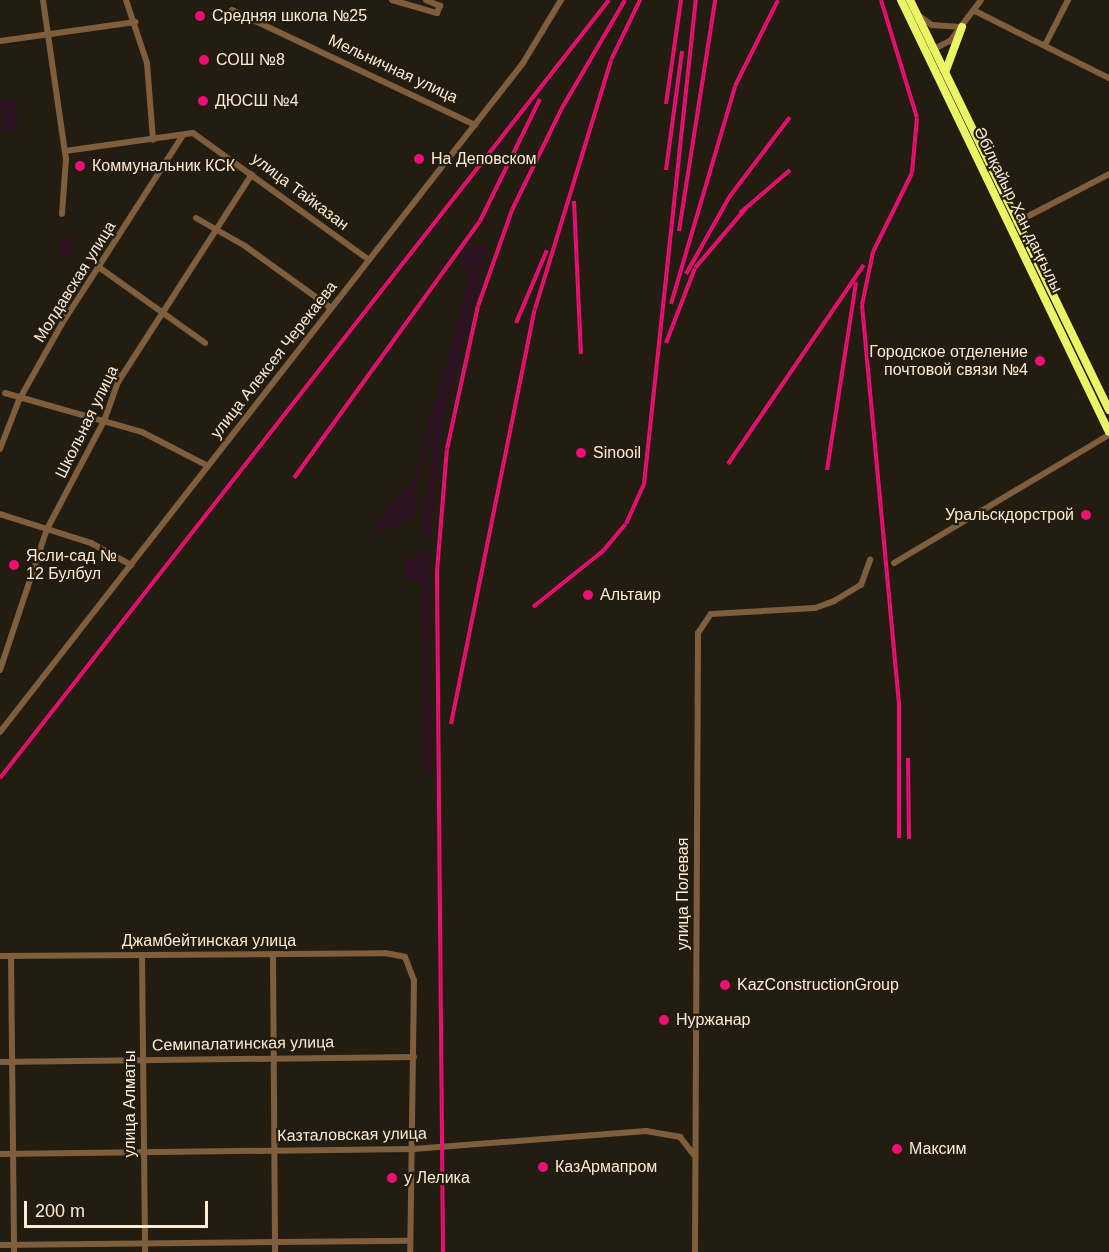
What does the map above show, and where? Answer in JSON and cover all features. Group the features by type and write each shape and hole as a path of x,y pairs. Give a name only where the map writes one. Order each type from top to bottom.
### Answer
{"main road":[{"name":"Әбілқайыр Хан даңғылы","path":"901,0 1109,434"},
{"name":"Әбілқайыр Хан даңғылы","path":"910,0 936,48 1109,410"},
{"path":"946,71 962,27"}],"street":[{"path":"43,0 65,151 62,214"},
{"path":"126,0 136,22 147,63 153,140"},
{"path":"392,0 437,13 440,6 426,0"},
{"name":"улица Алексея Черекаева","path":"0,732 534,48 561,0"},
{"path":"926,52 936,48 962,27 981,0"},
{"path":"1045,45 1068,0"},
{"name":"Мельничная улица","path":"232,10 475,124"},
{"path":"975,10 1109,78"},
{"path":"918,15 932,25 962,27"},
{"path":"0,41 136,22"},
{"path":"65,151 183,135"},
{"name":"улица Тайказан","path":"183,135 202,137 369,260"},
{"name":"Молдавская улица","path":"0,449 20,400 183,135"},
{"name":"Школьная улица","path":"0,670 47,529 104,421 118,382 220,232 252,174"},
{"path":"1009,226 1109,174"},
{"path":"196,218 220,232 331,309"},
{"path":"100,268 205,342"},
{"path":"5,393 20,400 104,421 175,445 208,466"},
{"path":"894,563 1109,434"},
{"path":"0,514 91,543 131,565"},
{"name":"улица Полевая","path":"695,1252 698,633 711,614 815,608 834,601 861,585 870,560"},
{"path":"0,718 7,723"},
{"name":"Джамбейтинская улица","path":"0,956 395,953 412,967 414,1057"},
{"path":"273,955 275,1252"},
{"path":"11,956 14,1249"},
{"name":"улица Алматы","path":"142,956 145,1248"},
{"name":"Семипалатинская улица","path":"0,1062 273,1055 414,1057"},
{"path":"410,1252 414,1057"},
{"name":"Казталовская улица","path":"0,1154 413,1149 646,1131 680,1137 694,1156"},
{"path":"0,1245 14,1249 145,1248 410,1241"}],"shaded area":[{"path":"14,99 18,129 3,131 0,100"},
{"path":"62,236 75,241 65,259 58,253"},
{"path":"475,244 489,247 442,428 431,533 419,539 437,420 412,496 417,506 412,518 379,532 375,530 400,493 411,486 472,268 462,268 462,252"},
{"path":"424,552 431,555 428,694 434,713 433,768 423,774 422,582 405,580 405,559"}],"railway":[{"path":"0,778 609,0"},
{"path":"443,1252 437,572 447,449 478,306 512,210 562,108 625,0"},
{"path":"451,724 535,309 611,60 640,0"},
{"path":"666,104 681,0"},
{"path":"533,607 603,551 626,524 644,484 696,0"},
{"path":"679,231 715,0"},
{"path":"671,304 735,86 778,0"},
{"path":"881,0 917,118 912,173 873,252 862,305 899,702 899,838"},
{"path":"666,170 682,51"},
{"path":"294,478 480,221 540,99"},
{"path":"686,274 730,196 790,117"},
{"path":"740,213 790,170"},
{"path":"574,201 581,354"},
{"path":"666,343 695,268 746,208"},
{"path":"516,323 547,250"},
{"path":"728,464 864,265"},
{"path":"827,470 856,282"},
{"path":"908,758 909,839"}],"place":[{"name":"Средняя школа №25","path":"200,16"},
{"name":"СОШ №8","path":"204,60"},
{"name":"ДЮСШ №4","path":"203,101"},
{"name":"На Деповском","path":"419,159"},
{"name":"Коммунальник КСК","path":"80,166"},
{"name":"Городское отделение почтовой связи №4","path":"1040,361"},
{"name":"Sinooil","path":"581,453"},
{"name":"Уральскдорстрой","path":"1086,515"},
{"name":"Ясли-сад № 12 Булбул","path":"14,565"},
{"name":"Альтаир","path":"588,595"},
{"name":"KazConstructionGroup","path":"725,985"},
{"name":"Нуржанар","path":"664,1020"},
{"name":"Максим","path":"897,1149"},
{"name":"КазАрмапром","path":"543,1167"},
{"name":"у Лелика","path":"392,1178"}]}
